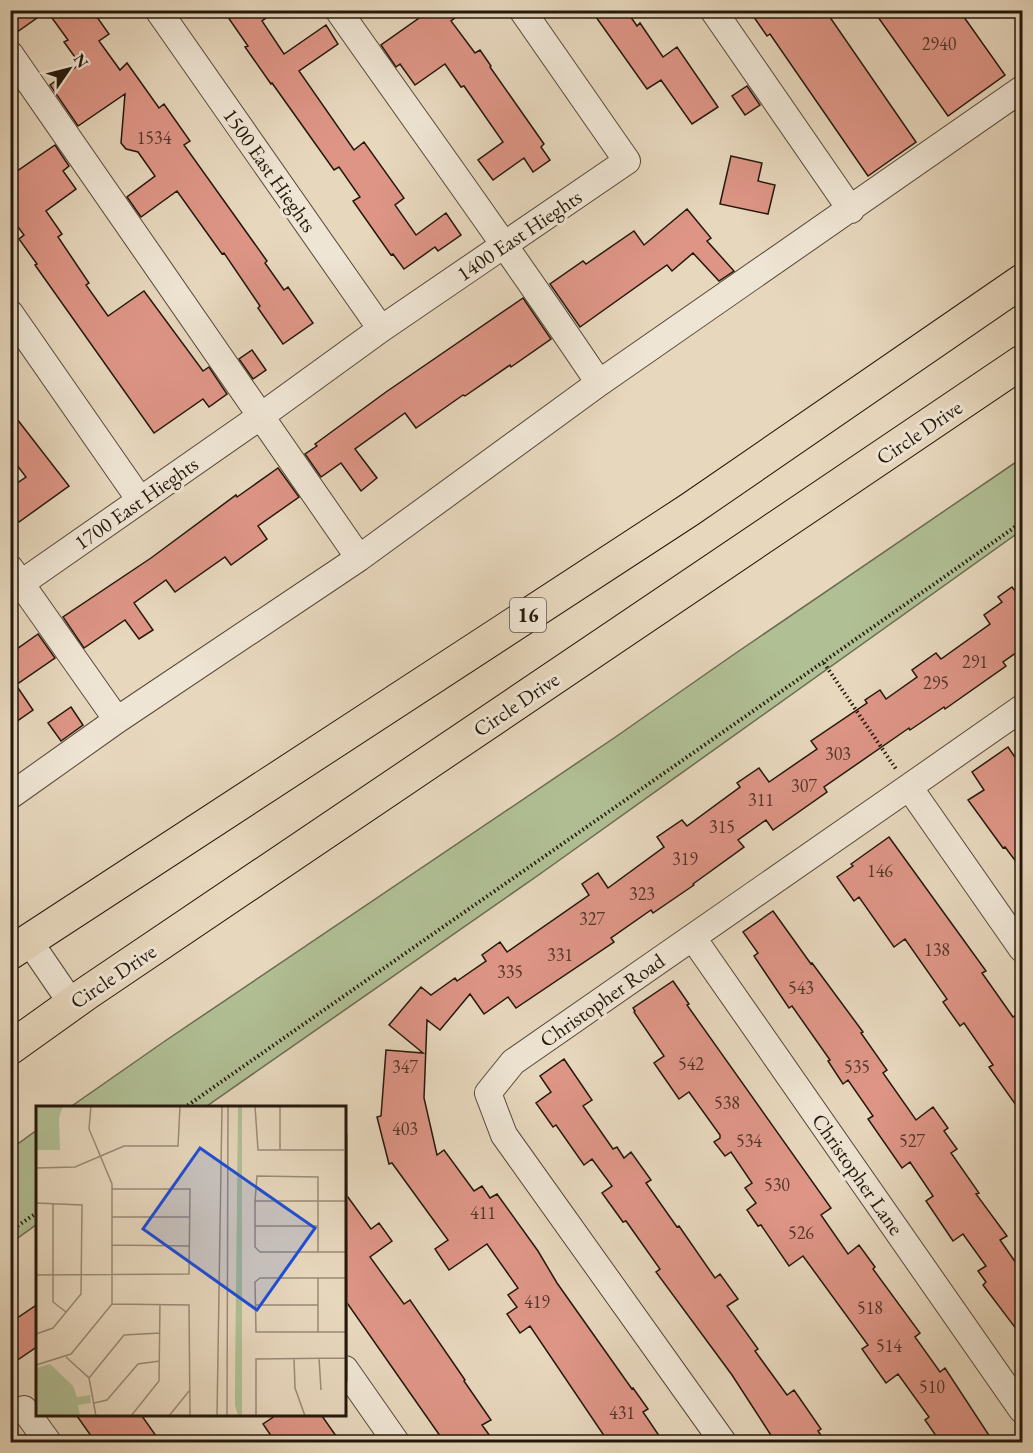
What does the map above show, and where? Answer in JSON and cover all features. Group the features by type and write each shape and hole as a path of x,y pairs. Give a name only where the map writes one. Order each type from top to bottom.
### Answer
{"highway":[{"name":"16","path":"20,947 689,510 1023,281"},
{"name":"Circle Drive","path":"10,1048 1023,362"}],"street":[{"name":"1500 East Hieghts","path":"158,10 381,329"},
{"path":"338,10 599,382"},
{"name":"1400 East Hieghts","path":"261,416 381,329 627,161 522,10"},
{"path":"713,10 851,210"},
{"path":"10,54 359,558"},
{"path":"10,796 117,720 359,558 599,382 1023,89"},
{"path":"10,313 140,500"},
{"name":"1700 East Hieghts","path":"14,581 140,500 261,416"},
{"path":"14,581 117,720"},
{"name":"Christopher Road","path":"723,1443 504,1135 488,1093 513,1062 693,938 903,778 1023,708"},
{"path":"903,778 1023,949"},
{"name":"Christopher Lane","path":"693,938 1023,1410"},
{"path":"20,947 72,1004"},
{"path":"346,1370 396,1443"},
{"path":"24,1409 48,1443"}],"path":[{"path":"187,1106 1023,522"},
{"path":"824,663 903,778"},
{"path":"10,1231 36,1213"}],"green space":[{"path":"1022,458 1022,530 540,874 207,1106 72,1106 614,738"},
{"path":"36,1131 36,1225 11,1243 11,1149"}],"building":[{"path":"10,10 92,10 109,34 99,41 120,70 127,63 159,108 164,104 190,141 184,145 267,261 265,263 284,290 288,287 313,323 283,344 224,253 222,254 177,191 141,217 127,197 155,176 138,152 126,149 121,143 125,94 78,126 50,85 80,64 64,42 68,40 47,11 10,37"},
{"path":"223,10 277,10 262,21 284,54 326,25 338,44 299,71 354,150 364,142 404,198 395,205 416,235 446,213 461,235 438,251 435,247 404,269 393,254 391,255 353,201 360,197 339,167 334,170 245,47 248,46"},
{"path":"414,10 466,10 451,21 475,53 480,50 544,144 541,147 550,160 533,172 524,158 493,180 478,160 503,142 464,86 461,87 445,64 415,85 400,64 396,67 381,45 419,18"},
{"path":"591,10 626,10 637,26 640,23 663,57 677,47 718,107 692,124 661,80 647,89"},
{"path":"749,10 825,10 916,142 868,176 770,34 767,36"},
{"path":"873,10 959,10 1005,75 948,116"},
{"path":"747,86 760,105 745,115 732,96"},
{"path":"55,145 69,166 63,171 76,189 46,211 62,234 58,237 89,283 86,285 108,316 144,291 203,371 209,367 227,394 209,407 203,399 154,433 35,265 37,264 19,239 24,235 10,216 10,176"},
{"path":"731,156 762,163 758,181 775,185 768,214 720,204"},
{"path":"687,209 711,238 707,241 734,271 719,281 693,253 672,271 667,265 580,327 550,284 583,261 586,264 634,231 644,245"},
{"path":"523,298 551,339 416,428 405,413 355,449 377,478 361,491 341,463 321,477 305,454 317,446 315,444"},
{"path":"252,350 266,370 253,379 239,359"},
{"path":"10,410 69,486 19,522 10,510 10,488 26,477 10,456"},
{"path":"278,468 299,497 258,526 267,539 231,565 225,557 175,592 166,580 134,603 153,630 139,639 125,620 84,648 63,617"},
{"path":"1012,587 1023,601 1023,648 1003,662 1006,666 945,709 944,707 910,730 909,728 824,787 827,792 773,830 766,820 738,840 744,847 694,885 653,913 651,910 611,938 614,942 516,1008 508,997 484,1014 470,994 440,1030 427,1020 424,1098 437,1155 444,1150 474,1191 482,1186 490,1198 497,1194 538,1251 557,1283 648,1409 643,1412 664,1443 609,1443 530,1326 520,1333 507,1314 517,1307 508,1295 518,1288 487,1244 449,1270 435,1249 448,1240 392,1163 389,1164 377,1117 381,1116 386,1050 423,1053 389,1025 421,987 431,995 455,978 457,981 486,961 482,955 500,942 507,952 589,895 582,884 598,873 608,888 664,847 657,837 682,820 687,826 740,787 737,783 759,768 769,782 817,749 811,741 867,703 865,700 880,690 886,699 917,677 912,670 936,653 941,659 990,624 984,615 1002,602 998,597"},
{"path":"38,634 55,658 16,685 33,710 10,726 10,654"},
{"path":"71,707 83,725 61,741 48,723"},
{"path":"1008,747 1023,769 1023,871 968,800 984,790 972,772"},
{"path":"889,837 986,971 982,973 1013,1017 1016,1015 1023,1025 1023,1115 989,1067 993,1065 964,1023 960,1026 943,1002 947,999 905,939 894,947 859,897 854,901 837,877"},
{"path":"773,911 863,1032 861,1033 887,1070 883,1073 916,1120 933,1107 948,1128 944,1131 957,1149 951,1153 979,1193 976,1194 1007,1236 1000,1240 1023,1273 1023,1338 983,1285 986,1282 978,1271 986,1266 963,1234 953,1241 926,1201 933,1196 910,1162 902,1168 868,1119 873,1116 848,1080 843,1084 828,1061 830,1060 792,1006 789,1008 754,956 758,953 743,932"},
{"path":"673,981 689,1004 687,1005 831,1208 821,1215 848,1254 859,1245 875,1267 873,1269 920,1333 915,1337 940,1372 945,1368 994,1443 941,1443 925,1420 929,1417 898,1374 886,1383 862,1349 868,1345 803,1256 789,1266 761,1225 758,1226 747,1210 756,1203 745,1188 752,1183 731,1152 725,1156 714,1142 720,1138 720,1135 689,1092 679,1099 654,1063 664,1056 634,1012 633,1008"},
{"path":"564,1059 592,1100 583,1106 613,1149 617,1147 624,1158 631,1152 651,1180 646,1183 677,1227 679,1226 715,1278 720,1274 738,1299 727,1306 758,1349 755,1351 787,1395 794,1390 821,1429 818,1431 826,1443 776,1443 732,1375 656,1272 660,1269 626,1221 623,1222 602,1193 612,1186 592,1159 584,1165 556,1125 553,1127 536,1103 551,1092 540,1076"},
{"path":"346,1194 371,1229 379,1223 392,1241 370,1257 404,1304 410,1300 491,1420 482,1425 495,1443 445,1443 346,1301"},
{"path":"36,1305 36,1347 10,1365 10,1323"},
{"path":"78,1417 143,1417 161,1443 96,1443"},
{"path":"274,1417 323,1417 341,1443 276,1443 263,1424"}]}
